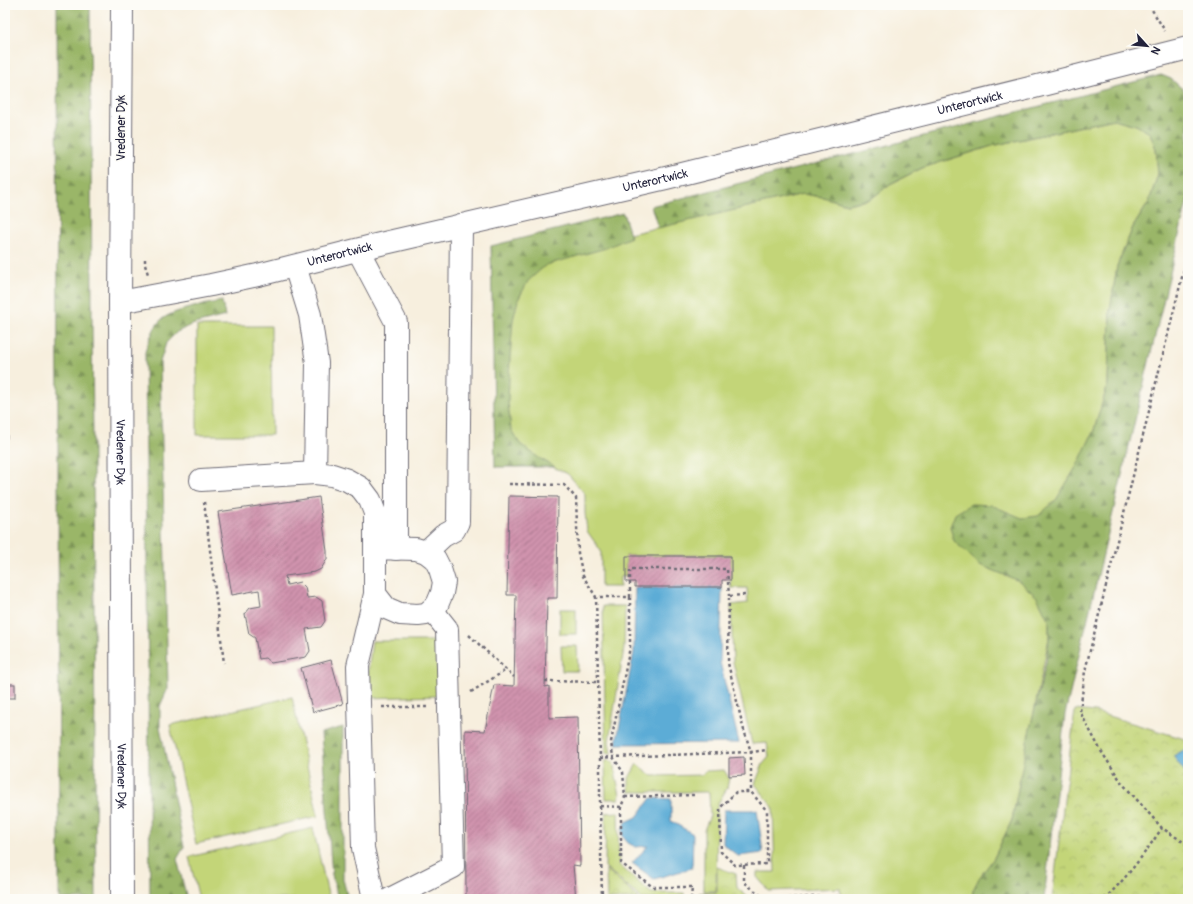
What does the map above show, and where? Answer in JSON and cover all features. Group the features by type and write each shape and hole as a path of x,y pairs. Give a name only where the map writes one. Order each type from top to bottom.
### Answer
{"street":[{"name":"Vredener Dyk","path":"122,5 120,302 122,899"},
{"name":"Unterortwick","path":"120,302 211,285 295,266 461,225 666,178 1183,49"},
{"path":"426,552 443,536 454,530 458,522 461,225"},
{"path":"358,250 396,322 386,548 358,666 363,848 374,899"},
{"path":"295,266 310,315 317,363 315,473"},
{"path":"201,480 315,473 332,475 347,480 361,488 370,500 386,548"},
{"path":"375,594 386,608 400,614 418,615 426,614 432,610 437,605 442,593 444,582 440,568 435,559 426,552 386,548"},
{"path":"390,899 453,867 447,629 432,610"}],"path":[{"path":"1148,5 1183,49"},
{"path":"1188,254 1085,671 1080,712 1101,751 1122,783 1162,828 1188,845"},
{"path":"145,257 145,265 148,273 154,278"},
{"path":"201,480 224,663"},
{"path":"509,484 564,486 576,498 578,553 583,576 596,597 602,899"},
{"path":"691,899 692,887 653,887 621,863 621,807 625,797 623,772 613,757 611,742 630,647 630,569 727,569 729,596 728,663 743,726 751,752 752,792 767,811 767,864 735,865 721,852 720,808 736,792 752,792"},
{"path":"729,596 745,595"},
{"path":"596,597 630,597"},
{"path":"466,632 514,677"},
{"path":"545,681 598,682"},
{"path":"600,758 751,752 767,750"},
{"path":"625,797 695,795"},
{"path":"600,806 621,807"},
{"path":"1104,899 1117,887 1138,862 1162,828"},
{"path":"744,865 744,882 765,899"},
{"path":"769,899 838,896"}],"green space":[{"path":"57,5 90,5 96,899 59,899"},
{"path":"1161,75 1171,79 1186,92 1188,99 1188,198 1065,714 1044,899 972,899 973,890 979,878 994,858 1012,820 1028,737 1046,662 1049,638 1049,621 1037,597 1019,581 980,565 954,541 950,527 955,514 971,504 991,505 1022,518 1038,516 1056,500 1078,464 1094,430 1108,384 1110,311 1117,266 1133,227 1149,202 1158,174 1156,149 1150,133 1136,125 1114,119 992,146 922,168 890,184 871,199 847,204 823,197 803,194 658,228 651,206"},
{"path":"1114,119 1136,125 1150,133 1156,149 1158,174 1149,202 1133,227 1117,266 1110,311 1108,384 1094,430 1049,621 1049,638 1012,820 994,858 973,890 972,899 841,899 840,888 769,891 757,877 757,872 775,872 773,807 755,784 763,764 769,757 767,743 752,744 733,662 731,605 748,603 747,588 731,588 731,555 626,556 626,576 620,577 620,587 601,587 601,551 587,531 585,494 568,474 507,446 508,262 803,194 823,197 847,204 870,199 890,184 922,168 992,146"},
{"path":"623,213 631,237 606,248 546,265 528,281 518,300 513,320 510,358 508,402 511,430 520,444 539,458 555,467 495,467 491,246"},
{"path":"222,301 225,316 191,325 177,332 166,343 160,362 168,688 160,706 160,727 184,847 177,859 187,899 150,899 145,352 154,330 162,319 182,310"},
{"path":"197,326 271,326 272,435 197,435"},
{"path":"603,606 625,606 624,648 609,741 611,754 606,753"},
{"path":"560,609 576,609 576,634 560,634"},
{"path":"372,641 437,641 440,696 365,698"},
{"path":"561,646 577,646 578,671 562,671"},
{"path":"292,697 318,816 196,844 170,725"},
{"path":"1075,710 1095,712 1188,740 1188,899 1052,899"},
{"path":"343,727 343,879 348,899 338,899 332,875 321,733"},
{"path":"608,760 613,762 620,795 619,799 606,799 605,762"},
{"path":"637,764 652,776 702,775 705,771 724,770 729,778 727,788 717,805 716,891 704,891 704,830 710,816 709,792 629,792 629,778"},
{"path":"618,812 619,865 651,893 684,893 684,899 642,899 605,867 606,813"},
{"path":"313,828 329,899 199,899 189,857"},
{"path":"717,867 736,874 737,888 750,899 699,899 699,893 717,892"},
{"path":"606,869 639,899 607,899"}],"water":[{"path":"635,588 722,588 720,662 739,743 616,744 634,652"},
{"path":"1184,750 1188,753 1188,776 1173,756"},
{"path":"651,798 671,799 671,821 693,834 692,868 654,879 632,863 648,846 636,847 628,843 623,837 622,830 626,822 637,817"},
{"path":"724,810 757,810 763,853 738,856 723,844"}],"building":[{"path":"5,415 7,415 7,438 5,438"},
{"path":"509,496 558,497 557,598 547,598 545,687 549,686 549,718 578,717 580,866 573,865 576,899 466,899 465,730 485,731 494,685 514,686 516,595 507,595"},
{"path":"319,497 327,559 321,569 315,572 285,576 287,585 300,582 305,587 307,598 316,597 322,601 325,621 321,627 306,629 310,651 306,657 271,663 265,658 259,659 255,638 249,634 245,614 250,608 261,606 259,590 232,595 218,512"},
{"path":"626,556 731,556 731,580 722,580 722,587 635,587 635,582 626,582"},
{"path":"331,660 343,704 313,712 301,668"},
{"path":"5,684 15,684 15,698 5,698"},
{"path":"744,757 745,775 729,776 729,758"}]}
